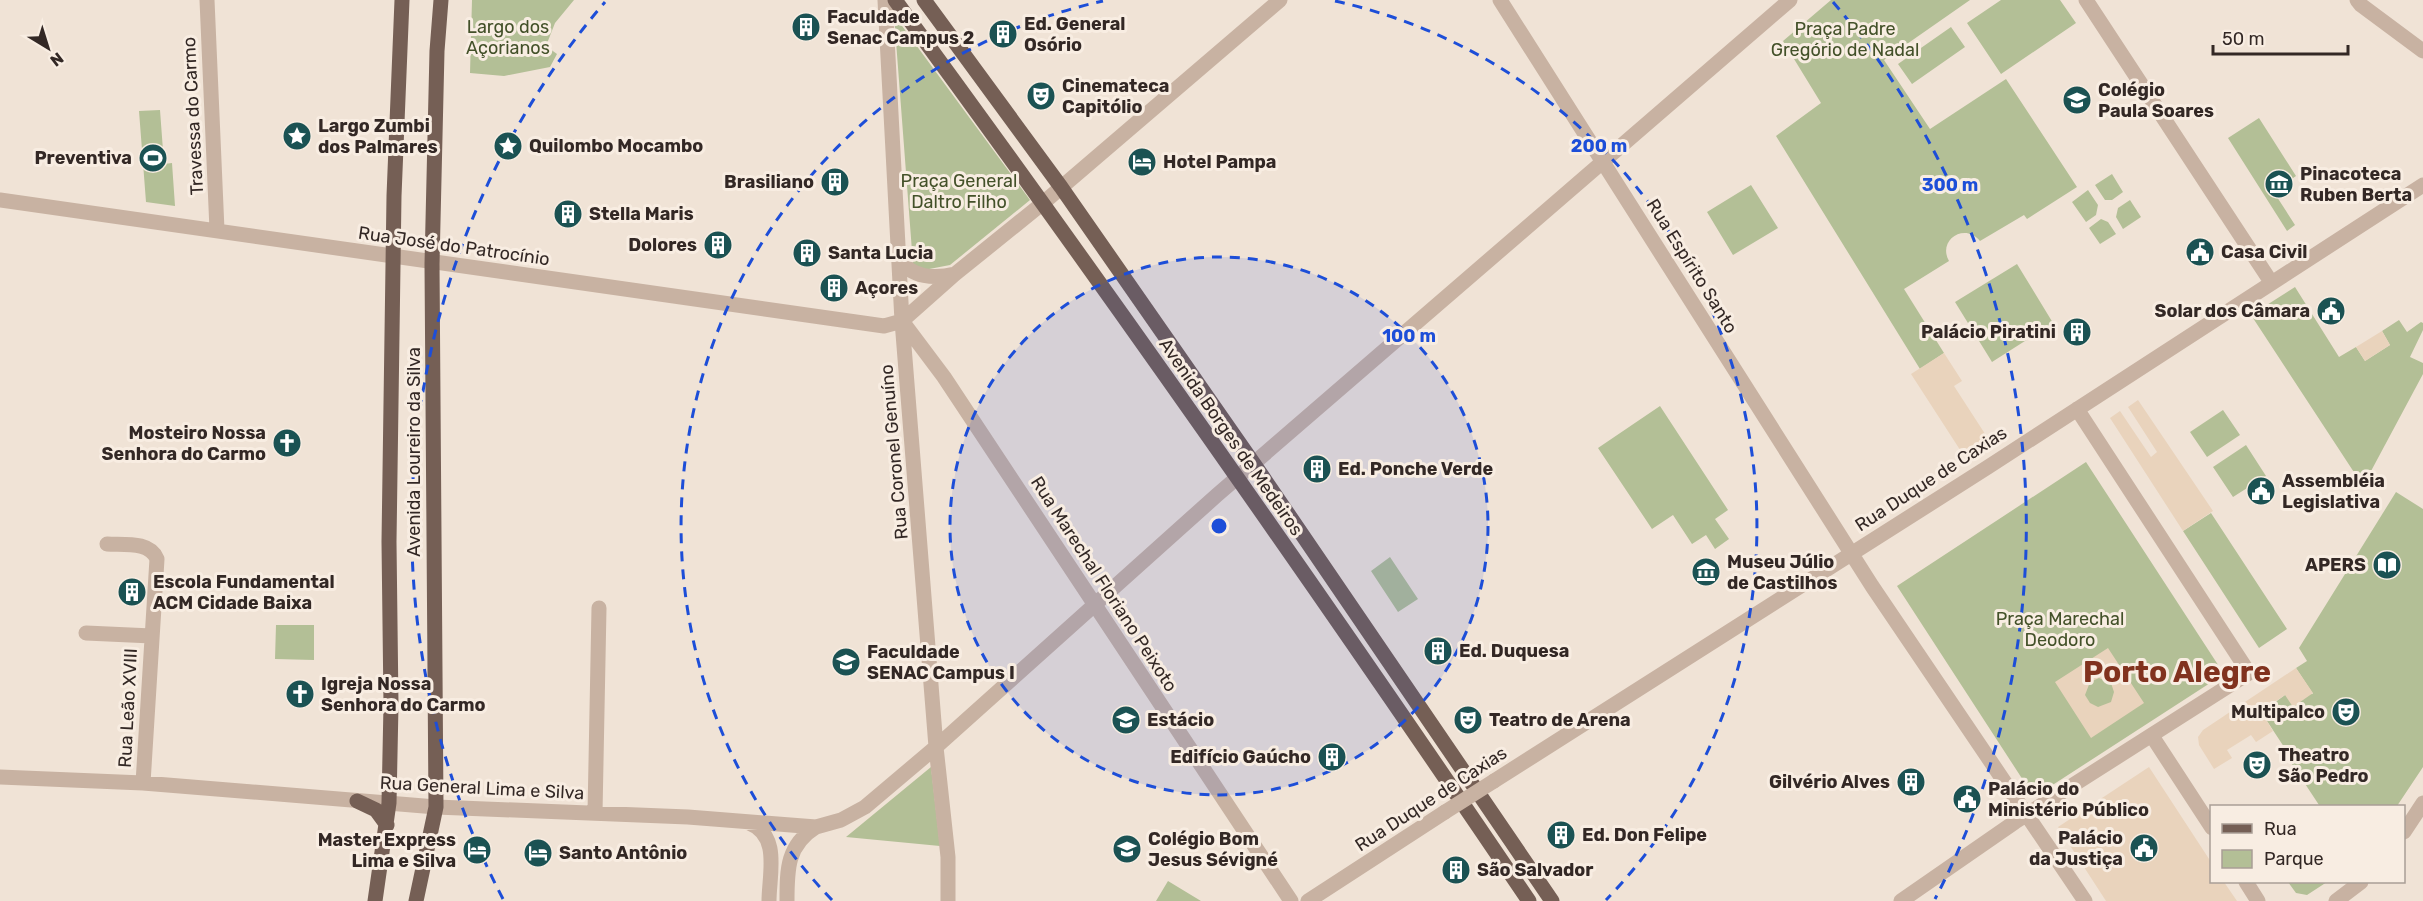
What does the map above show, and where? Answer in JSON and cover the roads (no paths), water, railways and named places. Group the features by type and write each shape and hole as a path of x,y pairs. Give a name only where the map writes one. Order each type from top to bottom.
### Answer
{"main road":[{"name":"Avenida Loureiro da Silva","path":"375,901 389,803 391,705 389,542 394,258 402,0"},
{"name":"Avenida Loureiro da Silva","path":"416,901 436,807 432,264 437,51 441,0"},
{"name":"Avenida Borges de Medeiros","path":"895,0 1043,203 1237,478 1529,901"},
{"name":"Avenida Borges de Medeiros","path":"924,0 1061,187 1254,464 1552,901"},
{"path":"357,801 376,810 387,825"}],"street":[{"name":"Travessa do Carmo","path":"207,0 217,230"},
{"name":"Rua Coronel Genuíno","path":"885,0 902,321 936,747 948,857 948,901"},
{"path":"902,321 1280,0"},
{"name":"Rua Espírito Santo","path":"1500,0 1851,554"},
{"name":"Rua General Lima e Silva","path":"0,777 143,783 436,807 595,813 816,827 841,820 865,807 936,747 1237,478 1790,0"},
{"path":"2086,0 2271,282"},
{"path":"2357,0 2361,6 2423,51"},
{"name":"Rua Duque de Caxias","path":"1308,901 2423,185"},
{"name":"Rua José do Patrocínio","path":"0,200 217,230 432,264 884,326 902,321"},
{"path":"900,259 906,267 917,274 938,277 955,274"},
{"name":"Rua Marechal Floriano Peixoto","path":"902,321 944,377 1290,901"},
{"path":"1901,901 2026,815 2249,673 2076,409"},
{"name":"Rua Leão XVIII","path":"107,544 148,547 157,559 143,783"},
{"path":"1851,554 2085,901"},
{"path":"595,813 599,608"},
{"name":"Rua Leão XVIII","path":"86,633 152,636"},
{"path":"2152,736 2210,826"},
{"path":"2405,829 2423,803"},
{"path":"744,821 755,825 768,840 771,850 770,901"},
{"path":"787,901 790,856 795,844 804,834 816,827"},
{"path":"2247,883 2258,901"},
{"path":"2336,901 2360,883"}],"place":[{"name":"Faculdade Senac Campus 2","path":"806,27"},
{"name":"Ed. General Osório","path":"1003,34"},
{"name":"Cinemateca Capitólio","path":"1041,96"},
{"name":"Colégio Paula Soares","path":"2077,100"},
{"name":"Largo Zumbi dos Palmares","path":"297,136"},
{"name":"Quilombo Mocambo","path":"508,146"},
{"name":"Preventiva","path":"153,158"},
{"name":"Hotel Pampa","path":"1142,162"},
{"name":"Brasiliano","path":"835,182"},
{"name":"Pinacoteca Ruben Berta","path":"2279,184"},
{"name":"Stella Maris","path":"568,214"},
{"name":"Dolores","path":"718,245"},
{"name":"Casa Civil","path":"2200,252"},
{"name":"Santa Lucia","path":"807,253"},
{"name":"Açores","path":"834,288"},
{"name":"Solar dos Câmara","path":"2331,311"},
{"name":"Palácio Piratini","path":"2077,332"},
{"name":"Mosteiro Nossa Senhora do Carmo","path":"287,443"},
{"name":"Ed. Ponche Verde","path":"1317,469"},
{"name":"Assembléia Legislativa","path":"2261,491"},
{"name":"APERS","path":"2387,565"},
{"name":"Museu Júlio de Castilhos","path":"1706,572"},
{"name":"Escola Fundamental ACM Cidade Baixa","path":"132,592"},
{"name":"Ed. Duquesa","path":"1438,651"},
{"name":"Faculdade SENAC Campus I","path":"846,662"},
{"name":"Igreja Nossa Senhora do Carmo","path":"300,694"},
{"name":"Multipalco","path":"2346,712"},
{"name":"Estácio","path":"1126,720"},
{"name":"Teatro de Arena","path":"1468,720"},
{"name":"Edifício Gaúcho","path":"1332,757"},
{"name":"Theatro São Pedro","path":"2257,765"},
{"name":"Gilvério Alves","path":"1911,782"},
{"name":"Palácio do Ministério Público","path":"1967,799"},
{"name":"Ed. Don Felipe","path":"1561,835"},
{"name":"Palácio da Justiça","path":"2144,848"},
{"name":"Colégio Bom Jesus Sévigné","path":"1127,849"},
{"name":"Master Express Lima e Silva","path":"477,850"},
{"name":"Santo Antônio","path":"538,853"},
{"name":"São Salvador","path":"1456,870"}],"district":[{"name":"Porto Alegre","path":"2177,672"}],"park label":[{"name":"Largo dos Açorianos","path":"508,37"},
{"name":"Praça Padre Gregório de Nadal","path":"1845,39"},
{"name":"Praça General Daltro Filho","path":"959,192"},
{"name":"Praça Marechal Deodoro","path":"2060,629"}]}
